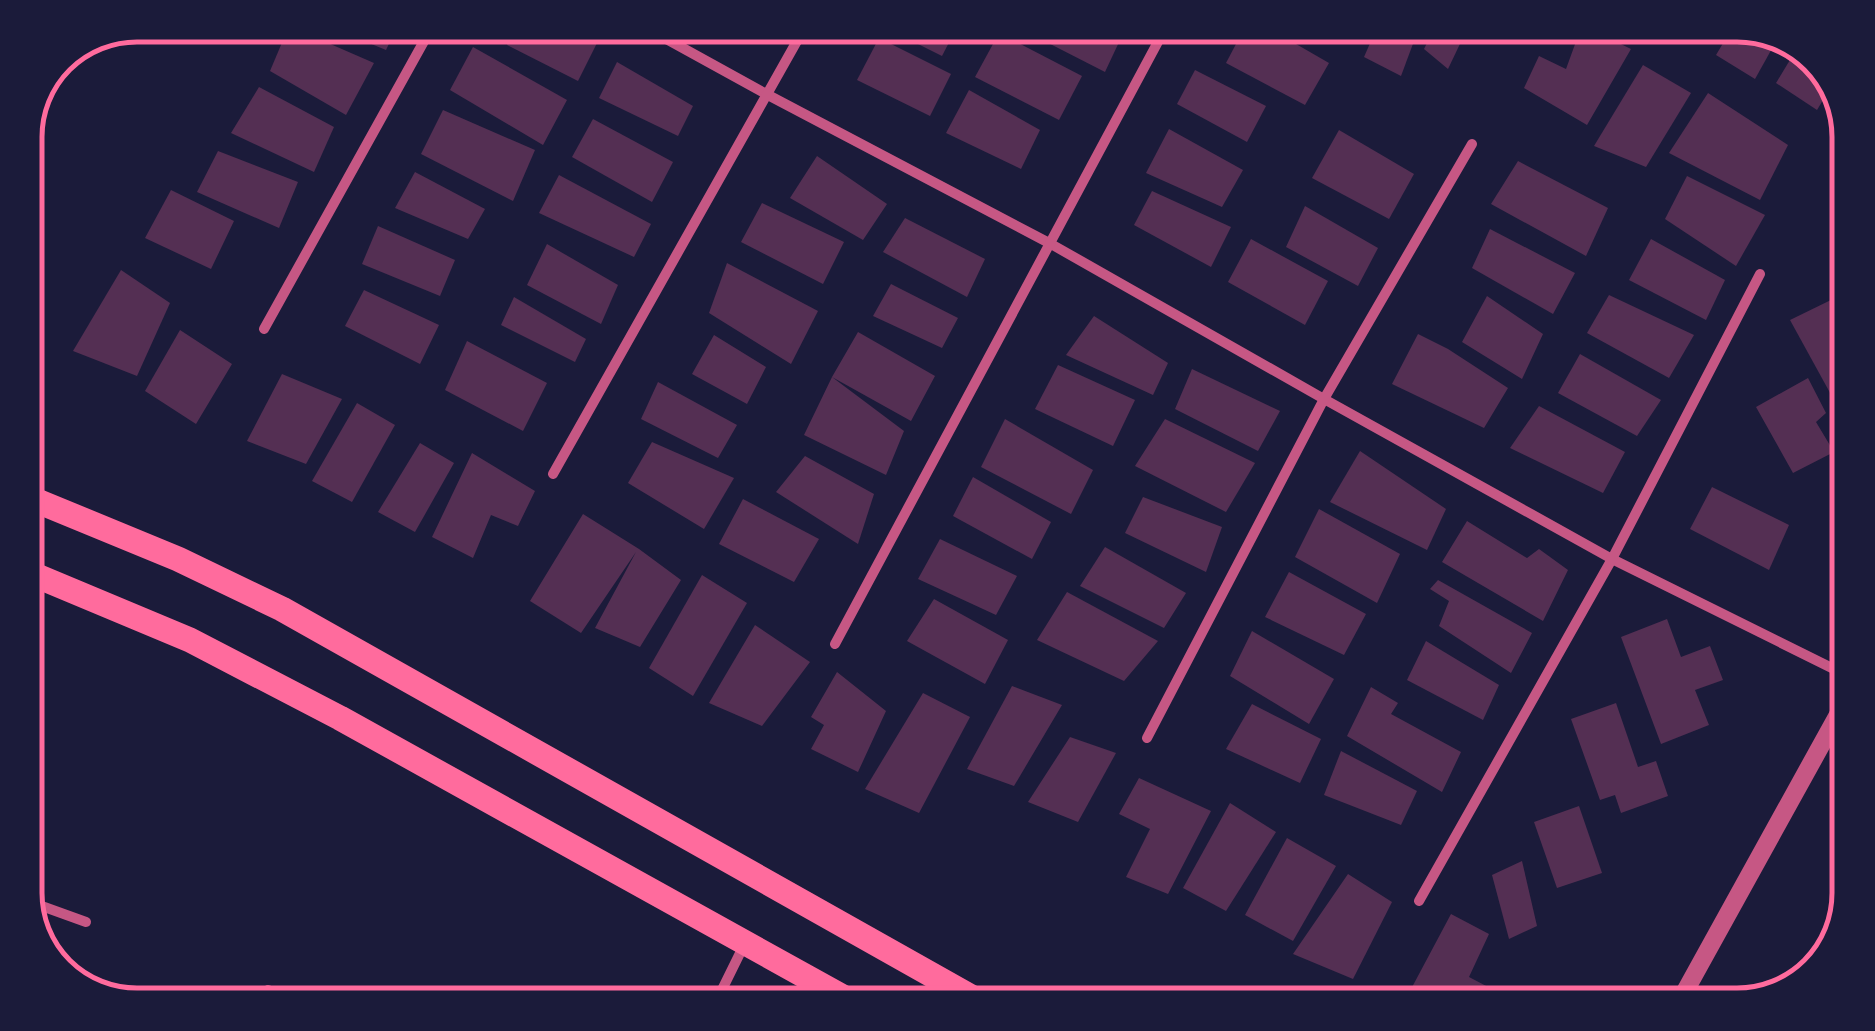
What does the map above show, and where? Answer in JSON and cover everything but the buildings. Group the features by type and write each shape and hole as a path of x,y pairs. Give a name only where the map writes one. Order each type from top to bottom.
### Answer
{"main road":[{"path":"43,503 178,559 282,609 954,988"},
{"path":"43,579 190,640 340,718 827,988"}],"street":[{"path":"264,329 424,42"},
{"path":"672,42 1051,244 1612,559 1832,668"},
{"path":"553,474 797,42"},
{"path":"834,644 1158,42"},
{"path":"1148,738 1324,399 1472,144"},
{"path":"1419,901 1612,559 1760,274"},
{"path":"1687,988 1832,726"},
{"path":"44,907 86,922"},
{"path":"723,988 745,942"}]}
